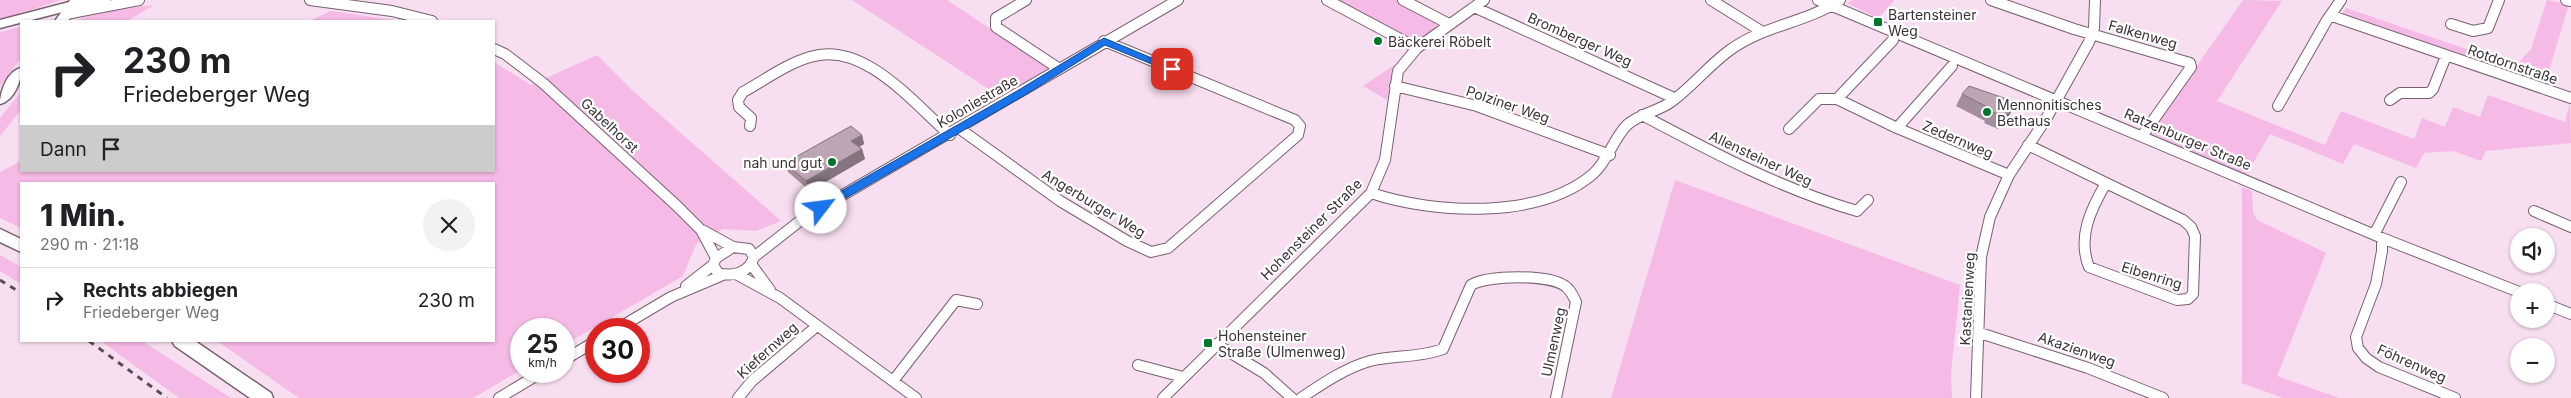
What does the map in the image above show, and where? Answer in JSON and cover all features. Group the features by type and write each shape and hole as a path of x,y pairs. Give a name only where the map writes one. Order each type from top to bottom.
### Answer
{"main road":[{"path":"32,20 69,10"},
{"path":"26,20 69,10"},
{"path":"0,26 20,21"},
{"path":"0,26 20,23"},
{"path":"0,100 20,73"},
{"path":"0,235 20,245"},
{"path":"182,342 264,398"}],"street":[{"path":"69,10 113,0"},
{"path":"69,10 139,0"},
{"path":"310,0 344,2 428,20"},
{"path":"1026,0 996,18 996,26 1058,68"},
{"name":"Koloniestraße","path":"714,262 739,247 790,226 1021,93 1058,68 1104,41 1142,23 1178,0"},
{"path":"1327,0 1417,48"},
{"path":"1403,0 1449,24 1480,2"},
{"path":"1711,0 1761,31"},
{"name":"Ratzenburger Straße","path":"1818,0 2378,236 2510,288"},
{"path":"1371,193 1400,201 1486,209 1516,206 1550,198 1576,188 1595,172 1610,155 1625,128 1642,115 1666,106 1716,60 1761,31 1822,12 1840,0"},
{"path":"1991,0 2091,34"},
{"name":"Kastanienweg","path":"1976,398 1980,333 1981,256 1990,217 2009,176 2089,42 2096,14 2095,0"},
{"path":"2278,106 2327,20 2332,16 2341,0"},
{"path":"2450,24 2473,31 2488,28 2499,0"},
{"path":"2566,0 2571,1"},
{"name":"Bromberger Weg","path":"1480,2 1674,98"},
{"name":"Rotdornstraße","path":"2332,16 2571,98"},
{"name":"Hohensteiner Straße","path":"1163,398 1182,377 1371,193 1385,160 1398,72 1407,58 1417,48 1449,24"},
{"name":"Falkenweg","path":"2091,34 2190,63 2191,67 2142,136"},
{"path":"1789,129 1819,99 1837,99 1893,40"},
{"name":"Angerburger Weg","path":"960,128 1060,200 1127,241 1151,252 1168,248 1298,135 1300,126 1295,120 1104,41"},
{"name":"Gabelhorst","path":"495,49 505,54 543,83 701,230 749,250 752,260"},
{"path":"750,126 751,118 738,107 738,100 743,92 808,57 835,53 868,65 891,82 950,134"},
{"name":"Rotdornstraße","path":"2390,100 2400,93 2429,93 2433,89 2446,56"},
{"name":"Zedernweg","path":"1897,128 1952,66"},
{"name":"Polziner Weg","path":"1395,86 1424,91 1472,105 1610,155"},
{"name":"Zedernweg","path":"1837,99 1897,128 2009,176"},
{"name":"Allensteiner Weg","path":"1642,115 1767,178 1826,204 1857,211 1868,200"},
{"name":"Eibenring","path":"2028,145 2183,220 2191,227 2195,236 2193,294 2188,299 2177,300 2089,267 2084,258 2086,226 2093,205 2106,183"},
{"path":"2378,236 2401,182"},
{"path":"2534,211 2571,227"},
{"name":"Koloniestraße","path":"736,274 790,226"},
{"name":"Gabelhorst","path":"701,230 716,271 723,275"},
{"name":"Föhrenweg","path":"2378,236 2384,248 2376,289 2356,337 2358,348 2366,359 2381,369 2455,398"},
{"path":"752,260 772,293"},
{"path":"671,297 714,262"},
{"path":"636,318 671,297 723,275 736,274 772,293 893,381 908,396"},
{"name":"Ulmenweg","path":"1302,398 1339,373 1371,361 1428,356 1443,349 1466,292 1472,283 1483,279 1515,279 1550,280 1564,285 1576,302 1556,398"},
{"path":"893,381 956,300 977,304"},
{"path":"2555,308 2571,314"},
{"name":"Kiefernweg","path":"738,398 752,381 817,326"},
{"name":"Akazienweg","path":"1980,333 2088,368 2163,398"},
{"path":"1216,344 1264,373 1292,398"},
{"path":"1138,365 1182,377"},
{"path":"498,398 524,383"}],"shaded area":[{"path":"0,0 61,0 0,20"},
{"path":"852,0 947,0 1049,68 953,124 945,120 990,90"},
{"path":"1339,0 1398,0 1432,18 1437,26 1427,37 1413,42"},
{"path":"1853,0 1895,0 1878,18 1847,3"},
{"path":"2243,0 2282,1 2217,101 2325,145 2341,111 2414,139 2422,118 2445,127 2453,107 2480,117 2488,95 2565,122 2570,102 2571,143 2486,151 2481,161 2453,151 2424,153 2416,168 2354,144 2343,164 2270,134 2246,175 2150,133"},
{"path":"2547,0 2569,4 2545,84 2343,13 2346,8 2516,66 2531,49"},
{"path":"154,5 129,20 79,20 95,13"},
{"path":"331,11 394,20 311,20"},
{"path":"20,27 20,59 0,86 0,32"},
{"path":"597,55 633,91 781,221 756,231 723,229 696,244 683,276 611,318 585,318 585,333 575,339 575,318 510,318 510,376 473,398 299,398 218,342 495,342 495,182 20,182 20,228 0,218 0,172 20,162 20,172 495,172 495,63 531,85"},
{"path":"1394,65 1396,66 1387,100 1363,86"},
{"path":"20,93 20,111 0,136 0,118"},
{"path":"1675,180 1960,285 1951,373 1952,398 1611,398"},
{"path":"2242,187 2252,191 2253,213 2257,220 2326,253 2277,376 2339,398 2283,398 2242,383"},
{"path":"0,255 20,266 20,283 0,271"},
{"path":"102,342 144,342 231,398 179,398"}],"building":[{"path":"1969,86 2016,102 2004,117 1962,94"},
{"path":"851,126 862,135 851,141 862,149 806,181 785,163"}],"railway":[{"path":"0,280 20,292"},
{"path":"90,342 167,398"}],"place":[{"name":"Bartensteiner Weg","path":"1878,22"},
{"name":"Bäckerei Röbelt","path":"1378,41"},
{"name":"Mennonitisches Bethaus","path":"1987,112"},
{"name":"nah und gut","path":"832,162"},
{"name":"Hohensteiner Straße (Ulmenweg)","path":"1208,343"}],"route":[{"path":"821,208 1021,93 1058,68 1104,41 1172,69"}]}
